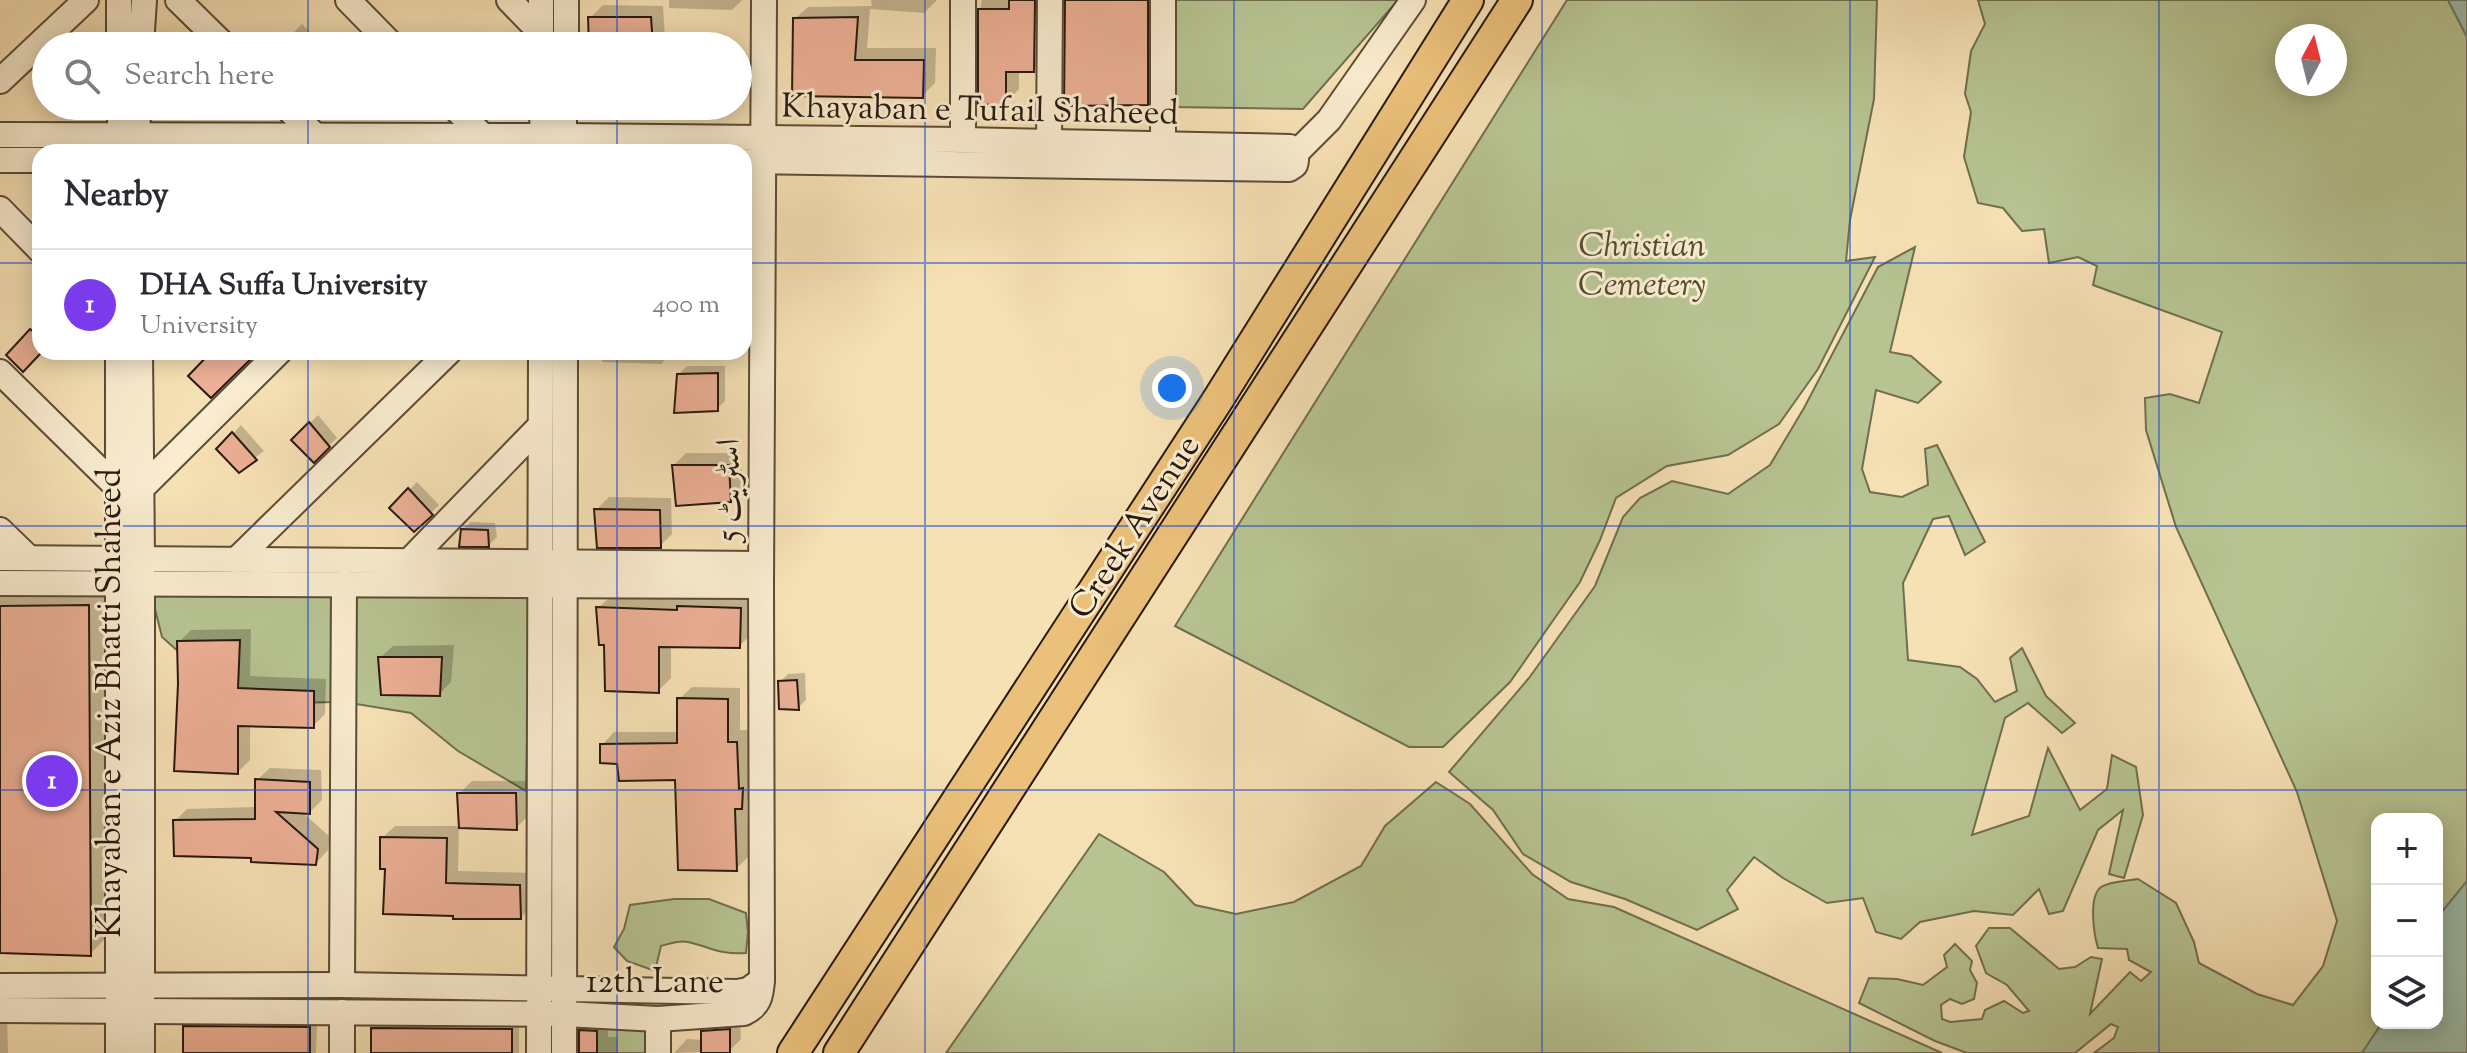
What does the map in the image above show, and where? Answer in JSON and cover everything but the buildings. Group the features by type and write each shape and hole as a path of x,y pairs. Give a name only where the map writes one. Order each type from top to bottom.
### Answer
{"main road":[{"name":"Creek Avenue","path":"793,1053 1217,401 1468,0"},
{"name":"Creek Avenue","path":"839,1053 1517,0"}],"street":[{"path":"52,32 86,0"},
{"path":"119,0 119,32"},
{"path":"142,32 144,0"},
{"path":"178,0 211,32"},
{"path":"348,0 379,32"},
{"path":"509,0 535,32"},
{"path":"541,0 541,32"},
{"path":"566,0 566,32"},
{"name":"اسٹریٹ 5","path":"762,980 758,154 764,0"},
{"path":"963,0 963,140"},
{"path":"1049,144 1050,0"},
{"path":"1163,0 1163,144"},
{"path":"1296,153 1329,120 1413,0"},
{"path":"0,81 32,51"},
{"path":"123,120 128,143"},
{"path":"128,143 134,120"},
{"path":"299,120 317,137"},
{"path":"467,120 484,137"},
{"path":"546,120 553,144"},
{"path":"553,144 560,120"},
{"name":"Khayaban e Tufail Shaheed","path":"0,135 128,143 317,137 484,137 553,144"},
{"name":"Khayaban e Tufail Shaheed","path":"963,140 1290,147 1296,153 1295,165 1289,169 758,154 963,140"},
{"path":"0,160 32,160"},
{"path":"0,209 32,242"},
{"name":"Khayaban e Aziz Bhatti Shaheed","path":"119,360 130,488 142,557 130,583 117,986 130,1011 142,1053"},
{"name":"Khayaban e Aziz Bhatti Shaheed","path":"118,1053 130,1011 142,986 130,583 118,558 130,488 139,360"},
{"path":"0,372 130,488 270,360"},
{"path":"236,560 441,360"},
{"path":"541,360 540,426 552,573 564,1053"},
{"path":"539,1053 552,573 565,360"},
{"path":"409,561 540,426"},
{"path":"0,530 29,558"},
{"path":"0,558 409,561 552,573"},
{"path":"0,583 344,583 552,573 761,575"},
{"path":"342,985 344,583"},
{"name":"12th Lane","path":"0,1010 539,1014 564,1002 737,992 748,990 762,980"},
{"name":"12th Lane","path":"0,986 342,985 539,990 564,1002 658,1019 744,1013 753,1009 760,999 762,980"},
{"path":"342,1012 342,1053"},
{"path":"658,1019 658,1053"}],"green space":[{"path":"1175,0 1398,0 1303,109 1173,107"},
{"name":"Christian Cemetery","path":"1567,0 1877,0 1874,99 1850,220 1846,261 1875,257 1818,369 1779,424 1728,455 1667,466 1616,498 1580,582 1510,682 1443,747 1409,747 1175,626"},
{"path":"1978,0 2448,0 2467,37 2467,881 2443,911 2443,813 2371,813 2371,1029 2378,1029 2362,1053 2094,1053 2114,1038 2118,1027 2111,1024 2075,1053 1967,1053 1935,1041 1859,1003 1869,978 1897,979 1923,985 1947,967 1944,955 1955,944 1972,961 1970,970 1977,983 1974,999 1962,1004 1950,999 1941,1005 1942,1019 1950,1022 1982,1019 1985,1010 2004,1001 2023,1013 2029,1011 2007,985 1986,973 1976,946 1989,928 2010,928 2059,969 2075,967 2091,957 2102,959 2090,1014 2130,972 2141,981 2151,972 2129,960 2127,949 2098,948 2094,926 2094,899 2101,887 2138,879 2176,903 2194,942 2199,963 2257,994 2293,1005 2323,966 2337,921 2297,792 2176,527 2146,430 2145,398 2170,394 2199,403 2222,332 2093,285 2097,266 2078,257 2049,263 2044,229 2022,231 2003,208 1978,203 1964,157 1971,112 1965,94 1971,51 1985,24"},
{"path":"1915,247 1890,352 1911,356 1941,382 1918,403 1876,390 1862,469 1870,492 1902,497 1928,485 1925,449 1937,445 1985,542 1965,555 1949,516 1933,519 1903,583 1908,660 1960,667 1977,679 1995,702 2017,691 2010,658 2022,648 2046,696 2075,723 2062,733 2028,703 2005,718 1972,835 2029,816 2048,748 2080,810 2107,789 2112,755 2136,767 2143,815 2124,878 2109,874 2123,810 2098,830 2063,911 2049,914 2039,889 2013,915 1974,911 1920,922 1901,939 1876,932 1863,898 1827,903 1754,857 1727,890 1738,909 1697,930 1625,899 1571,882 1523,854 1493,810 1449,772 1529,678 1595,586 1623,517 1640,498 1672,481 1728,494 1770,465 1804,408 1878,267"},
{"path":"335,592 335,702 247,704 198,669 162,637 151,593"},
{"path":"354,593 530,594 526,791 458,751 411,713 356,704"},
{"path":"1436,782 1470,804 1532,874 1568,899 1614,907 1942,1053 946,1053 1099,834 1164,872 1195,905 1236,914 1294,902 1361,866 1385,826"},
{"path":"674,899 709,899 746,913 746,953 722,952 681,942 661,946 655,971 627,961 614,947 624,929 630,905"},
{"path":"569,1023 650,1025 650,1053 569,1053"}],"shaded area":[{"path":"2448,0 2467,0 2467,37"},
{"path":"2467,881 2467,1053 2362,1053 2378,1029 2443,1029 2443,911"}],"place":[{"name":"DHA Suffa University","path":"52,781"}]}
